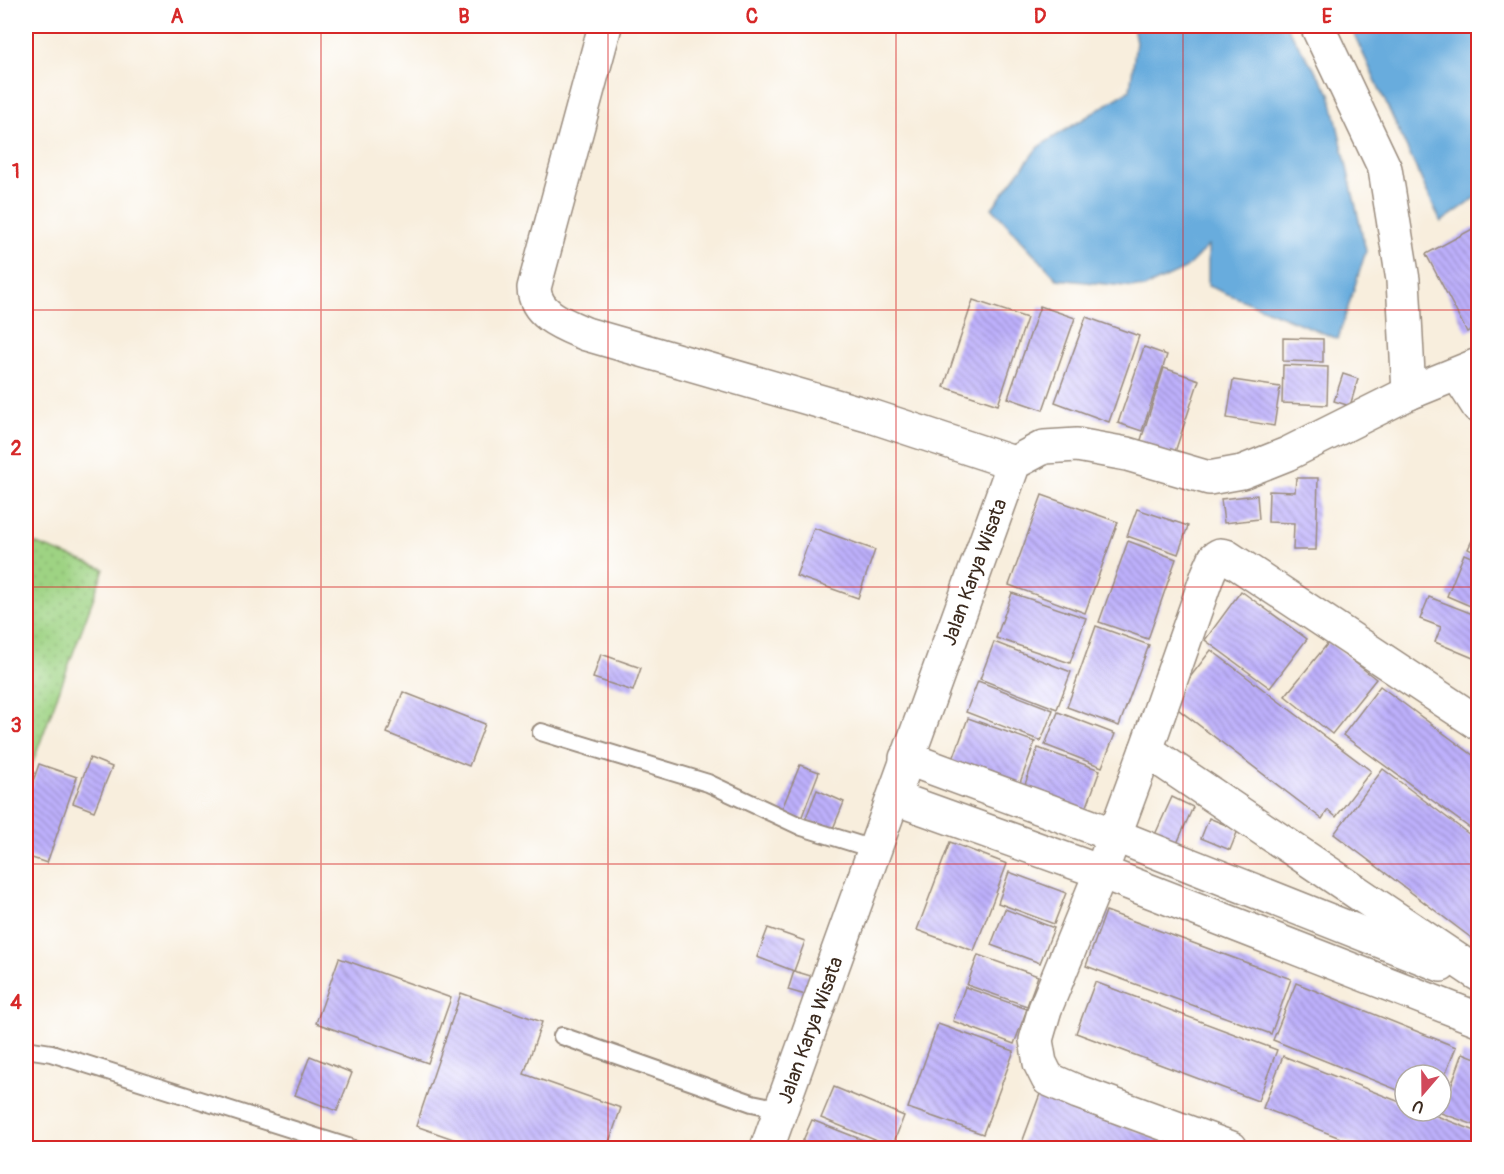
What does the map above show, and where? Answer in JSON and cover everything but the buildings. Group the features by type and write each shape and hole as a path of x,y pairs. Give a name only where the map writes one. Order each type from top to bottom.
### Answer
{"street":[{"path":"605,26 534,288 536,302 549,316 586,334 874,417 1014,464 1044,447 1077,445 1127,454 1209,478 1242,472 1266,463 1409,393 1468,370 1479,406"},
{"path":"1317,26 1385,169 1403,280 1409,393"},
{"name":"Jalan Karya Wisata","path":"767,1149 895,798 906,758 1014,464"},
{"path":"1231,1149 1048,1079 1040,1063 1036,1040 1045,1009 1101,872 1215,558 1220,555 1226,556 1479,723"},
{"path":"1146,750 1479,974"},
{"path":"906,758 1114,835 1479,980"},
{"path":"895,798 1101,872 1479,1019"}],"lane":[{"path":"541,732 708,783 802,827 876,850"},
{"path":"562,1036 752,1103 781,1109"},
{"path":"26,1049 51,1053 351,1149"}],"green space":[{"path":"26,540 104,569 26,781"}],"water":[{"path":"1133,26 1286,26 1330,93 1366,251 1338,339 1208,286 1208,246 1185,269 1144,288 1057,279 992,208 1038,147 1130,90 1136,42"},
{"path":"1364,26 1478,26 1478,196 1441,222 1354,34"}]}
